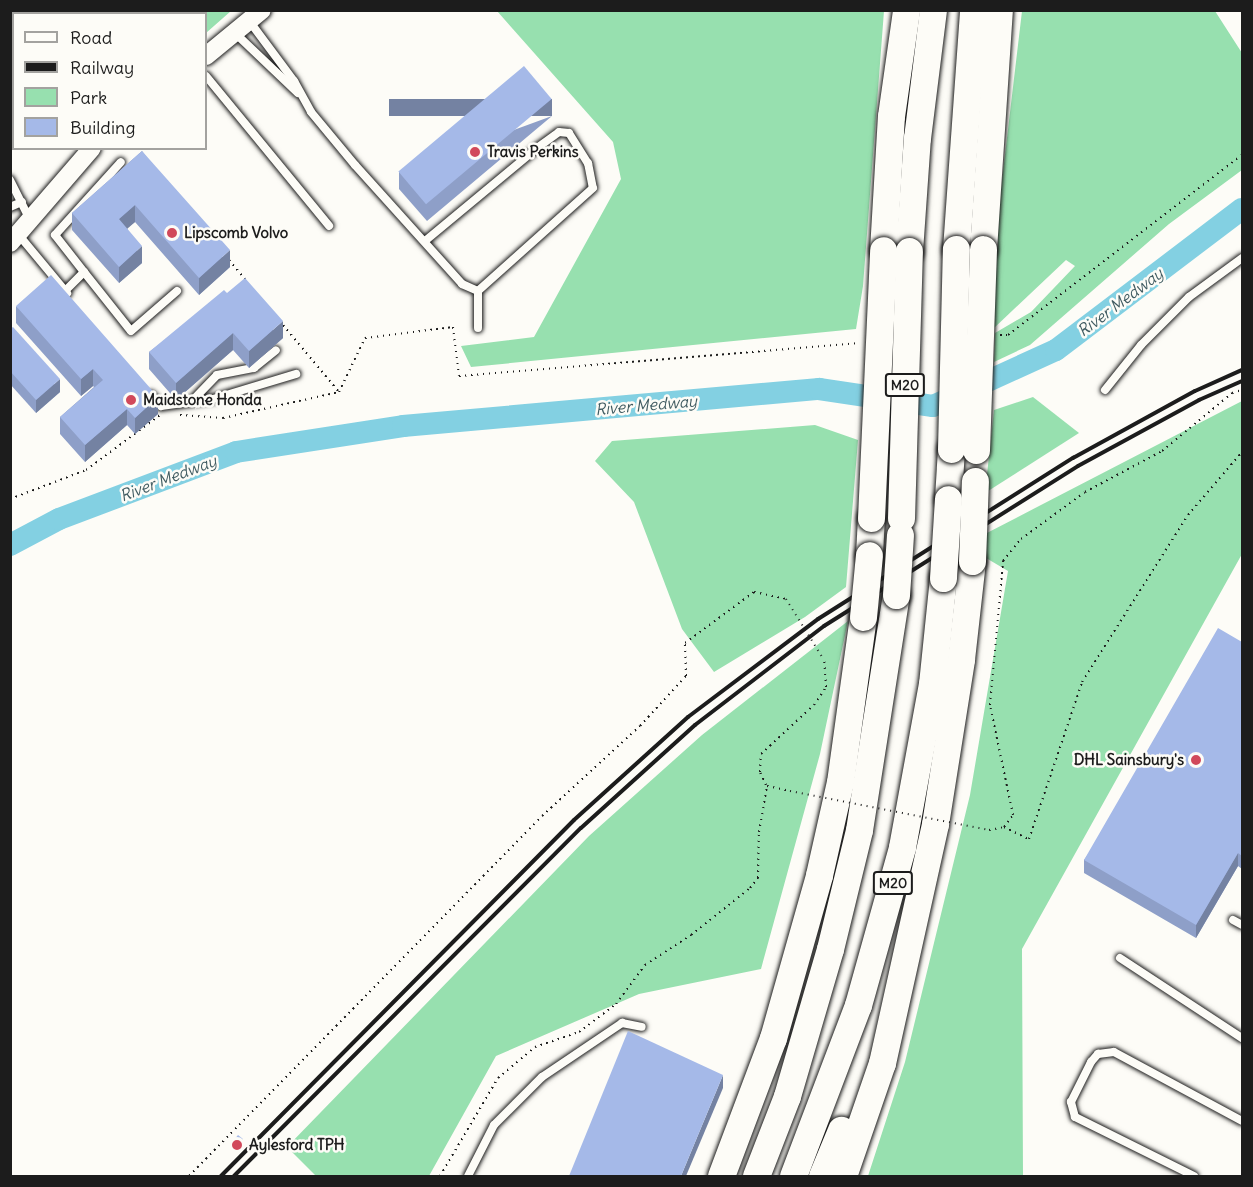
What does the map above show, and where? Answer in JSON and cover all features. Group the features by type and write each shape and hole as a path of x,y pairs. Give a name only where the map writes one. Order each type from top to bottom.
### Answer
{"highway":[{"name":"M20","path":"756,1176 787,1096 830,949 856,841 896,595 900,527 896,251 891,116 906,10"},
{"name":"M20","path":"721,1176 773,1038 819,875 840,782 863,617 896,251 917,138 933,10"},
{"name":"M20","path":"843,1176 882,1063 923,878 950,736 972,561 975,481 963,450 956,249 973,10"},
{"name":"M20","path":"793,1176 858,1005 902,847 932,684 944,578 948,499 963,450 983,249 999,10"},
{"name":"M20","path":"822,1176 891,990 923,878"}],"street":[{"path":"207,55 256,16"},
{"path":"14,239 90,150"}],"lane":[{"path":"256,16 294,81 299,94"},
{"path":"234,33 299,94 355,165 462,284 478,291"},
{"path":"207,77 329,226"},
{"path":"425,241 537,148 559,132 569,133 588,163 593,188 478,291 478,328"},
{"path":"121,162 55,235 130,331 177,291"},
{"path":"10,180 30,219"},
{"path":"10,207 22,202"},
{"path":"14,239 72,299"},
{"path":"1105,390 1141,345 1189,297 1242,258"},
{"path":"65,291 84,272"},
{"path":"191,402 217,375 254,368 276,350"},
{"path":"146,388 161,406 213,399 296,374"},
{"path":"1233,920 1242,925"},
{"path":"1120,958 1242,1038"},
{"path":"468,1176 494,1125 542,1077 622,1023 642,1027"},
{"path":"1194,1176 1075,1117 1071,1102 1091,1062 1098,1054 1114,1053 1242,1120"}],"path":[{"path":"997,335 1008,335 1242,155"},
{"path":"227,257 249,284"},
{"path":"279,320 339,392"},
{"path":"339,392 365,338 453,327 459,376 867,343"},
{"path":"1004,827 1013,815 990,705 1003,561 1021,539 1085,492 1162,452 1232,393 1242,390"},
{"path":"172,414 223,418 339,392"},
{"path":"10,499 86,470 162,413"},
{"path":"767,786 989,830 1004,827 1029,839 1082,682 1188,515 1242,452"},
{"path":"189,1176 542,816 679,685 686,676 685,643 754,592 786,599 824,660 826,687 814,705 761,754 760,772 767,786 759,832 758,878 691,935 645,965 607,1011 579,1032 535,1047 498,1078 440,1176"}],"green space":[{"path":"11,10 231,10 207,32 207,12 12,12 12,33"},
{"path":"497,11 884,11 863,286 856,329 471,367 461,346 534,337 621,179 613,142"},
{"path":"1022,11 1215,11 1242,53 1242,170 1169,224 1030,345 994,362 995,333 1031,312 1075,266 1066,260 993,329 1000,197"},
{"path":"1033,397 1079,433 985,493 994,410"},
{"path":"1242,401 1242,554 1022,949 1023,1176 868,1176 905,1062 970,795 1008,571 981,555 983,535"},
{"path":"815,425 858,440 846,587 805,617 714,672 682,629 634,502 595,461 612,441"},
{"path":"848,621 820,754 761,969 639,994 496,1056 429,1176 316,1176 287,1147 589,836 702,735"}],"building":[{"name":"Travis Perkins","path":"524,66 552,99 426,204 398,171"},
{"name":"Lipscomb Volvo","path":"142,151 230,250 199,278 135,205 119,219 142,246 119,267 72,213"},
{"path":"51,275 158,397 135,418 127,409 85,445 60,417 103,380 93,369 81,379 16,306"},
{"path":"245,278 283,321 249,351 233,333 176,383 149,352 224,290 227,293"},
{"path":"13,327 60,379 36,400 10,371 10,329"},
{"name":"DHL Sainsbury's","path":"1218,628 1242,642 1242,856 1238,853 1196,925 1084,860"},
{"path":"628,1031 723,1075 681,1176 569,1176"},
{"path":"238,1135 243,1139 236,1147 231,1144"}],"waterway":[{"name":"River Medway","path":"10,545 59,519 236,452 403,426 819,389 933,406 1056,350 1242,209"}],"railway":[{"path":"221,1176 574,820 688,717 818,619 1073,458 1195,391 1242,370"},
{"path":"234,1176 581,828 695,725 824,626 1078,466 1199,400 1242,381"}],"place":[{"name":"Travis Perkins","path":"475,152"},
{"name":"Lipscomb Volvo","path":"172,233"},
{"name":"Maidstone Honda","path":"131,400"},
{"name":"DHL Sainsbury's","path":"1196,760"},
{"name":"Aylesford TPH","path":"237,1145"}]}
